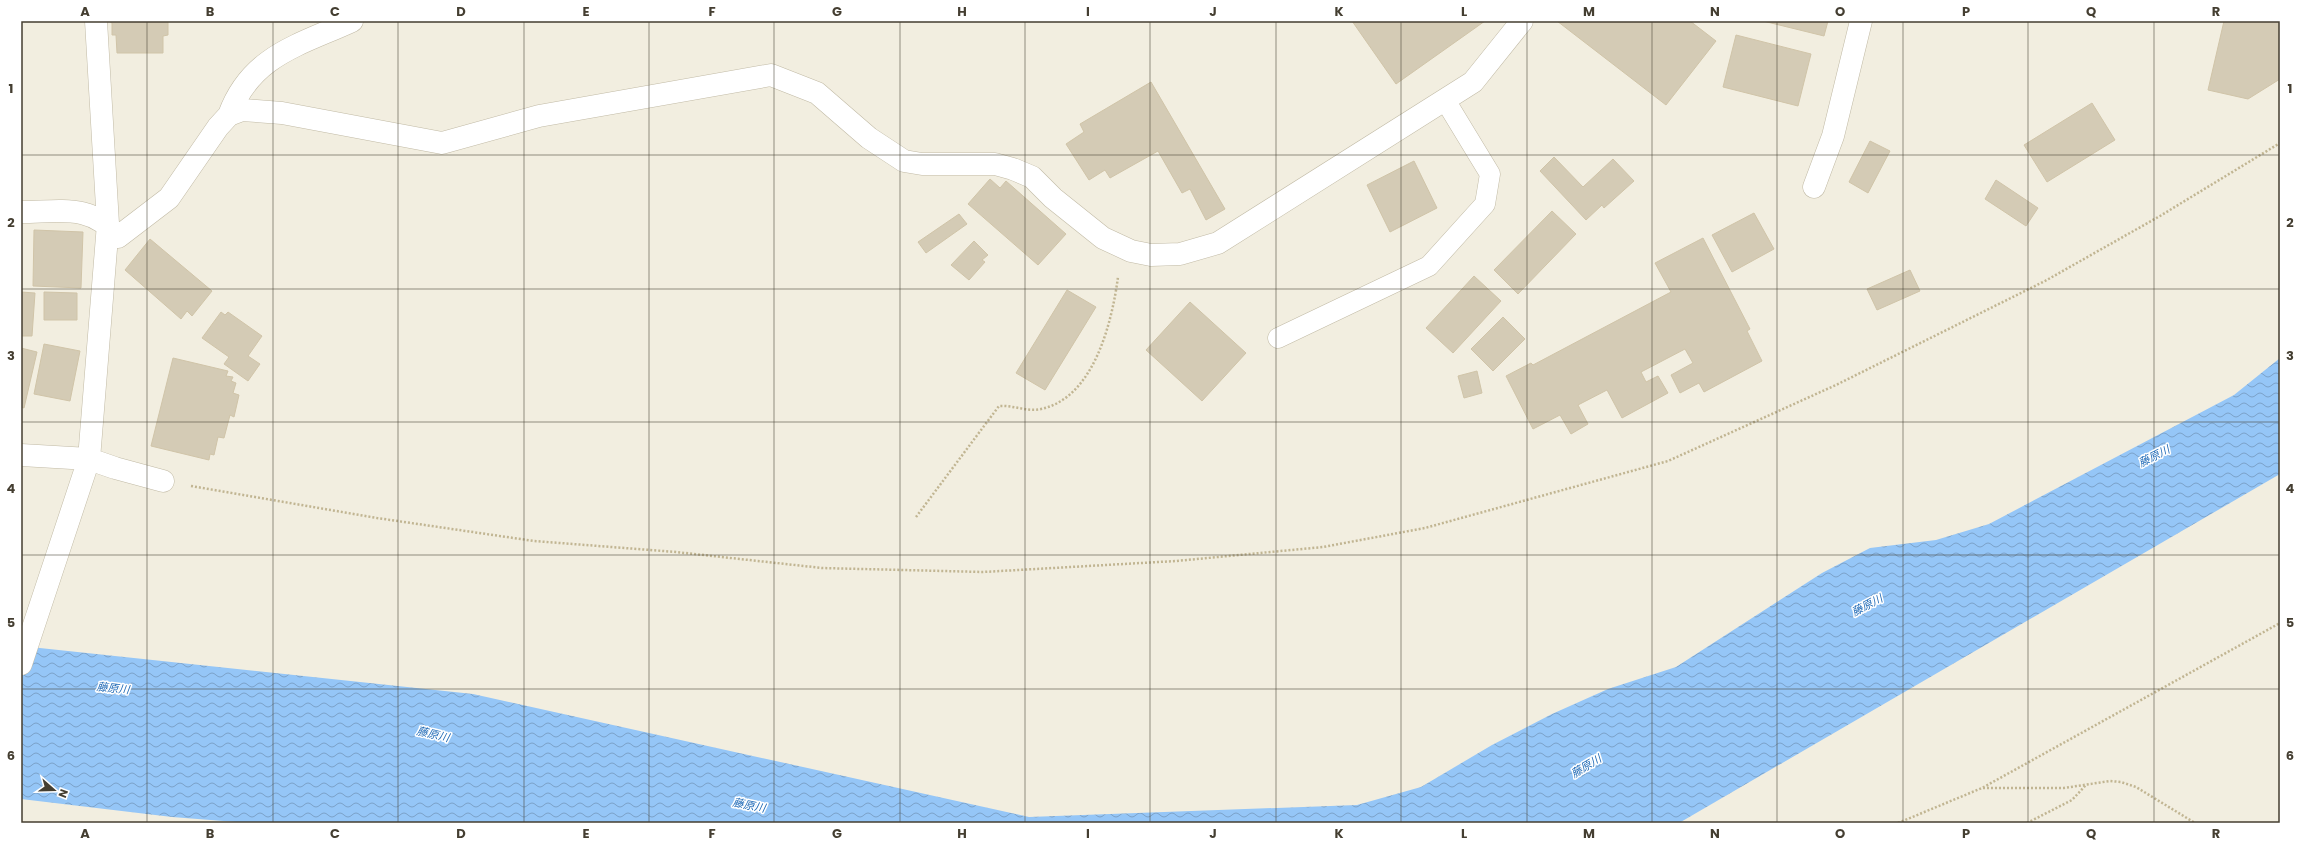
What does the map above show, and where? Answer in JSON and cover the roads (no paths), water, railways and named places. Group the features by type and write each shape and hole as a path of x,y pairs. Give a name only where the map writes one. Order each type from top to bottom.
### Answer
{"street":[{"path":"21,664 89,459 108,224 96,21"},
{"path":"21,212 84,212 108,224 118,237 169,198 218,127 229,115 233,104 255,71 271,59 352,21"},
{"path":"229,115 242,110 282,113 442,143 539,116 771,75 817,93 869,138 904,161 922,164 994,164 1013,169 1032,177 1052,198 1103,238 1122,247 1151,255 1180,254 1218,243 1473,82 1522,21"},
{"path":"1814,187 1833,136 1861,21"},
{"path":"21,455 89,459 115,468 163,481"}],"lane":[{"path":"1278,338 1429,266 1485,204 1490,174 1445,100"}],"water":[{"name":"藤原川","path":"2280,358 2280,474 1679,823 249,823 172,817 21,799 21,646 473,694 1029,817 1357,805 1421,787 1492,745 1552,714 1608,689 1676,667 1822,573 1870,548 1936,540 1989,524 2234,395"}]}
